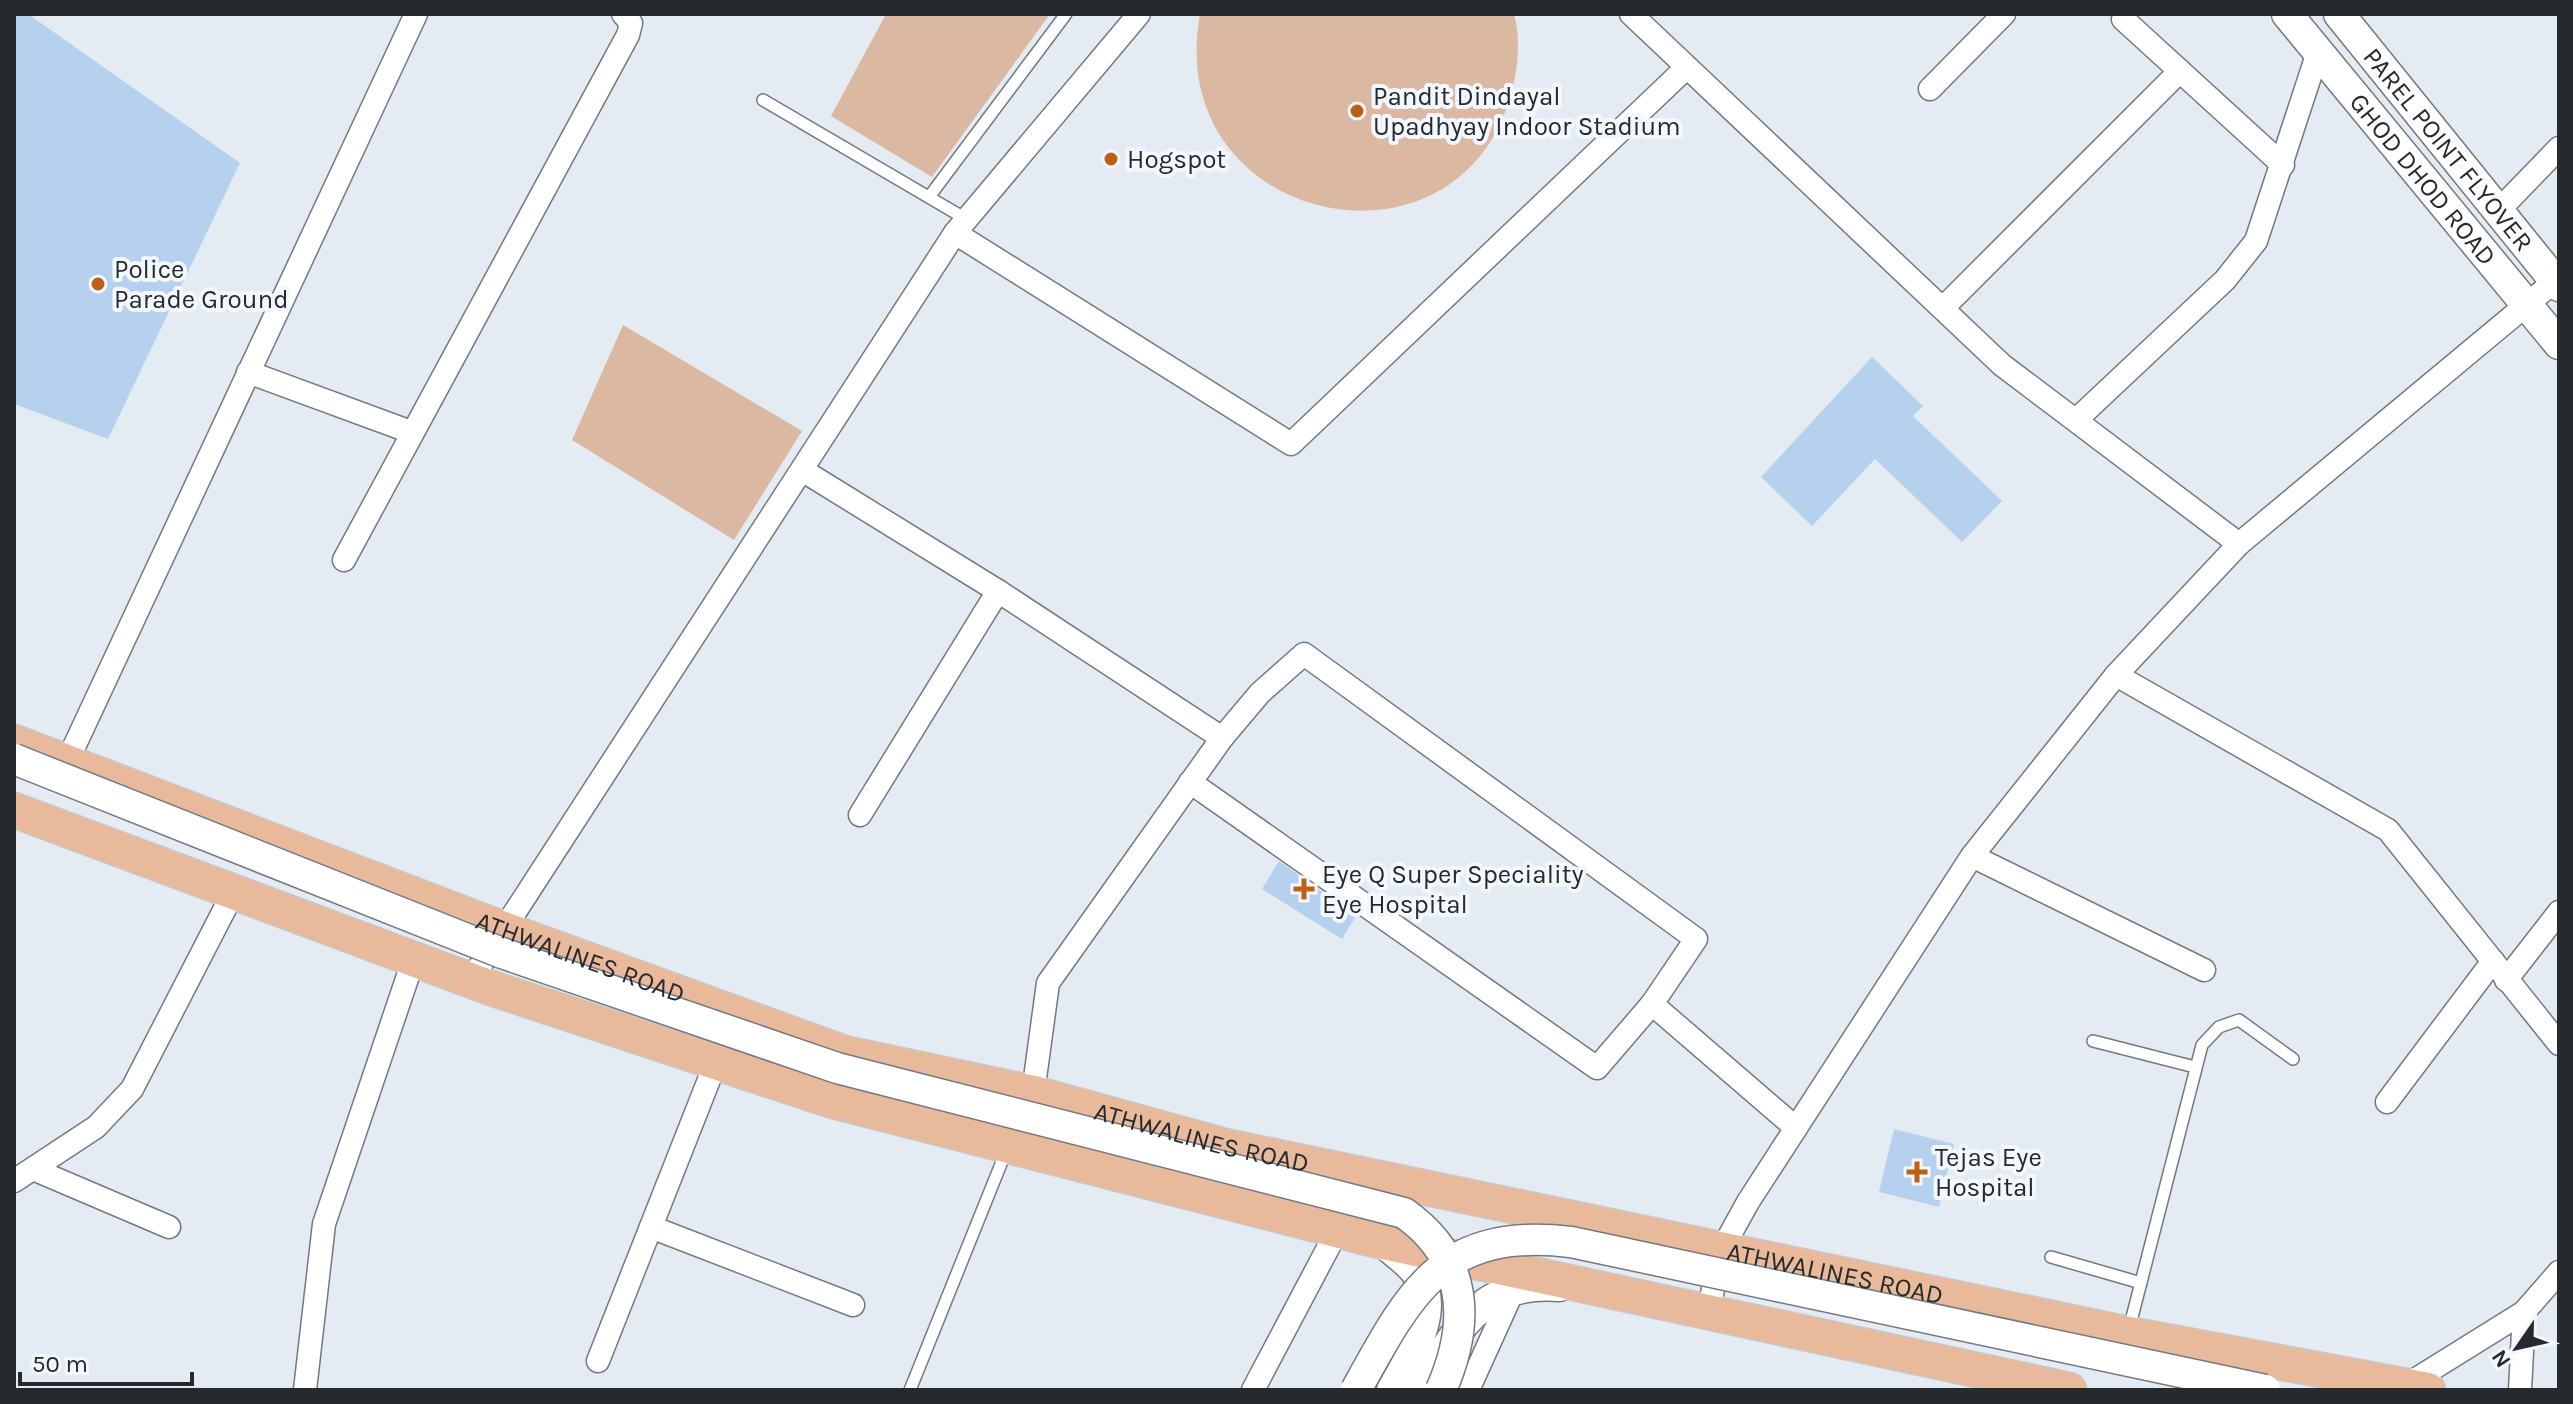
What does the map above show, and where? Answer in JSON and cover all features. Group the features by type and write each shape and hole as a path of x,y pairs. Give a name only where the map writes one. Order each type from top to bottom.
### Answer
{"main road":[{"name":"GHOD DHOD ROAD","path":"2287,14 2559,344"},
{"name":"PAREL POINT FLYOVER","path":"2339,14 2557,283"},
{"name":"ATHWALINES ROAD","path":"14,742 506,930 844,1053 1033,1093 1225,1146 2128,1334 2417,1388"},
{"path":"14,759 502,953 837,1068 1404,1213 1423,1226 1445,1252 1458,1291 1458,1341 1441,1390"},
{"name":"ATHWALINES ROAD","path":"14,810 471,980 830,1100 1383,1242 1518,1281 1601,1290 2069,1390"},
{"path":"1133,1178 1146,1125"},
{"path":"1356,1390 1408,1302 1444,1265 1461,1253 1486,1245 1529,1239 1571,1242 2265,1390"},
{"path":"1383,1242 1414,1269 1423,1285 1426,1321 1392,1390"},
{"path":"1423,1390 1458,1326 1484,1303 1518,1281"}],"street":[{"path":"66,764 416,14"},
{"path":"344,560 628,35 631,23 623,14"},
{"path":"471,980 961,226 1139,14"},
{"path":"1631,14 2002,365 2239,544"},
{"path":"1930,89 2004,14"},
{"path":"2123,19 2283,165"},
{"path":"2076,420 2243,259 2265,223 2318,52"},
{"path":"961,226 1291,444 1686,68"},
{"path":"1944,307 2180,71"},
{"path":"2499,210 2559,148"},
{"path":"1708,1313 1721,1251 1796,1128 1972,856 2116,675 2239,544 2527,304 2557,283"},
{"path":"248,372 411,432"},
{"path":"802,470 998,591 1222,738"},
{"path":"860,815 998,591"},
{"path":"1033,1093 1048,983 1190,782 1222,738 1260,693 1304,654 1696,939 1652,1004 1597,1068 1190,782"},
{"path":"2116,675 2377,821 2397,839 2559,1044"},
{"path":"1972,856 2204,970"},
{"path":"23,1175 96,1127 132,1089 234,891"},
{"path":"2506,980 2559,912"},
{"path":"305,1390 324,1224 414,958"},
{"path":"2387,1102 2493,961"},
{"path":"1652,1004 1796,1128"},
{"path":"598,1361 716,1062"},
{"path":"23,1175 169,1227"},
{"path":"651,1227 853,1305"},
{"path":"1253,1390 1337,1231"},
{"path":"2417,1388 2524,1312 2559,1272"},
{"path":"1468,1390 1518,1281"},
{"path":"2520,1390 2524,1312"}],"lane":[{"path":"929,197 1066,14"},
{"path":"763,100 929,197 961,226"},
{"path":"2128,1334 2195,1067 2209,1036 2219,1027 2239,1020 2293,1059"},
{"path":"2093,1041 2195,1067"},
{"path":"910,1390 1008,1146"},
{"path":"2051,1257 2141,1283"}],"shaded area":[{"path":"886,14 1050,14 932,177 831,116"},
{"name":"Pandit Dindayal Upadhyay Indoor Stadium","path":"1200,14 1514,14 1518,48 1514,82 1508,104 1476,161 1429,196 1374,210 1317,205 1265,181 1224,141 1200,85"},
{"path":"623,325 802,431 734,540 572,440"}],"building":[{"name":"Police Parade Ground","path":"14,14 28,14 240,163 108,439 14,404"},
{"path":"1872,357 1923,406 1913,416 2002,501 1962,542 1875,459 1812,526 1761,477"},
{"path":"1279,861 1356,916 1342,939 1262,889"},
{"path":"1894,1129 1954,1144 1939,1207 1879,1192"}],"place":[{"name":"Pandit Dindayal Upadhyay Indoor Stadium","path":"1357,111"},
{"name":"Hogspot","path":"1111,159"},
{"name":"Police Parade Ground","path":"98,284"},
{"name":"Eye Q Super Speciality Eye Hospital","path":"1304,889"},
{"name":"Tejas Eye Hospital","path":"1917,1172"}]}
